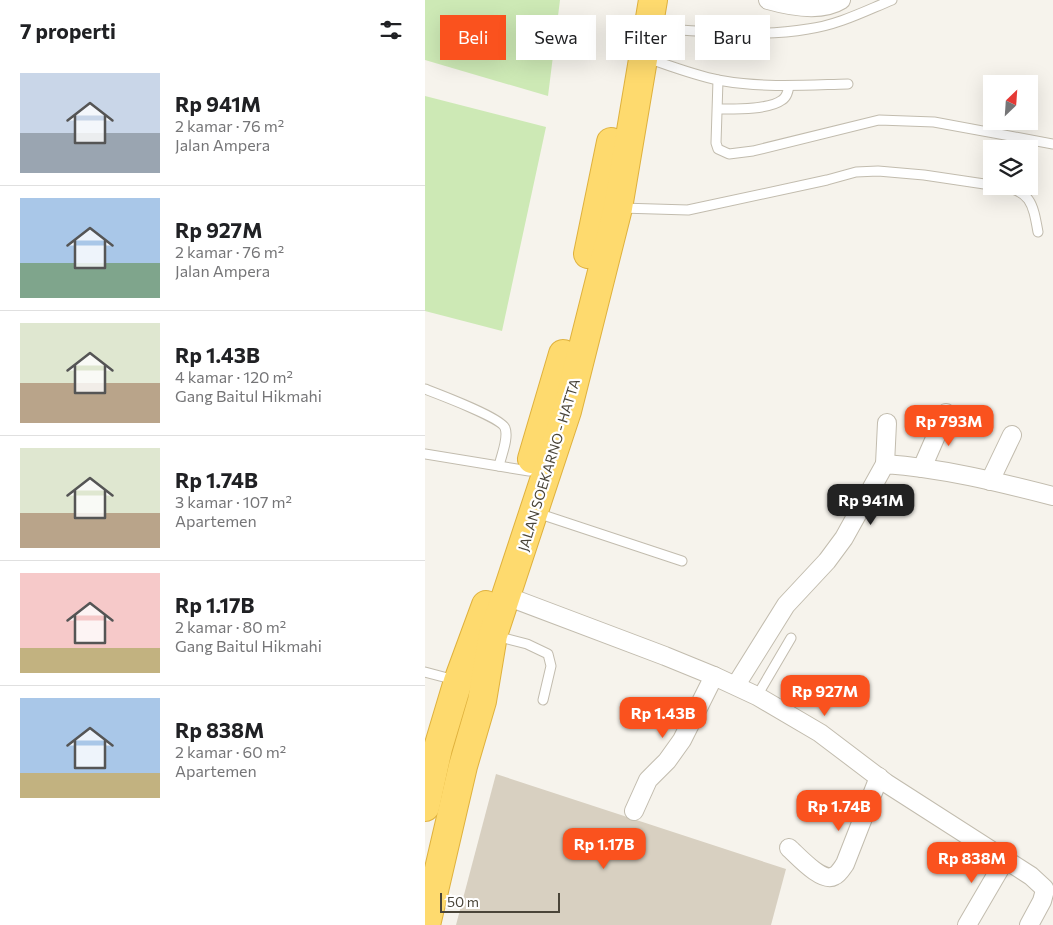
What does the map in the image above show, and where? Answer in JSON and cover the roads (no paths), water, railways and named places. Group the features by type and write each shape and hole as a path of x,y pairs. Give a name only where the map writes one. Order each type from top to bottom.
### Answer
{"highway":[{"name":"JALAN SOEKARNO - HATTA","path":"425,806 429,770 458,681 498,573 580,294 609,206 609,154 634,0"},
{"name":"JALAN SOEKARNO - HATTA","path":"651,15 653,0"},
{"name":"JALAN SOEKARNO - HATTA","path":"426,925 463,766 482,701 493,635 567,411 609,206 643,60"}],"street":[{"path":"767,0 810,6 829,6 841,0"},
{"path":"922,468 946,413"},
{"path":"736,685 786,605 827,561 844,538 885,464 887,423"},
{"path":"990,481 1012,435"},
{"path":"885,464 922,468 1053,495"},
{"path":"506,596 736,685 820,733 879,777 1005,860 1048,885 1042,902 1029,925"},
{"path":"634,811 648,780 667,761 682,740 714,676"},
{"path":"789,848 813,871 831,878 836,875 845,864 879,777"},
{"path":"967,925 1005,860"}],"lane":[{"path":"685,30 736,33 808,30 842,21 892,0"},
{"path":"654,60 718,80 789,86 848,84"},
{"path":"718,80 716,143 718,149 729,154 753,151 879,120 934,122 1053,144"},
{"path":"718,109 738,109 777,103 785,97 789,86"},
{"path":"609,206 688,210 856,172 878,171 924,175 983,184"},
{"path":"1024,195 1029,199 1034,209 1038,232"},
{"path":"425,389 487,415 505,426 506,438 499,466"},
{"path":"425,454 529,471"},
{"path":"535,512 682,562"},
{"path":"493,635 527,644 548,654 551,659 551,666 543,700"},
{"path":"757,696 791,638"},
{"path":"425,672 458,681"}]}
